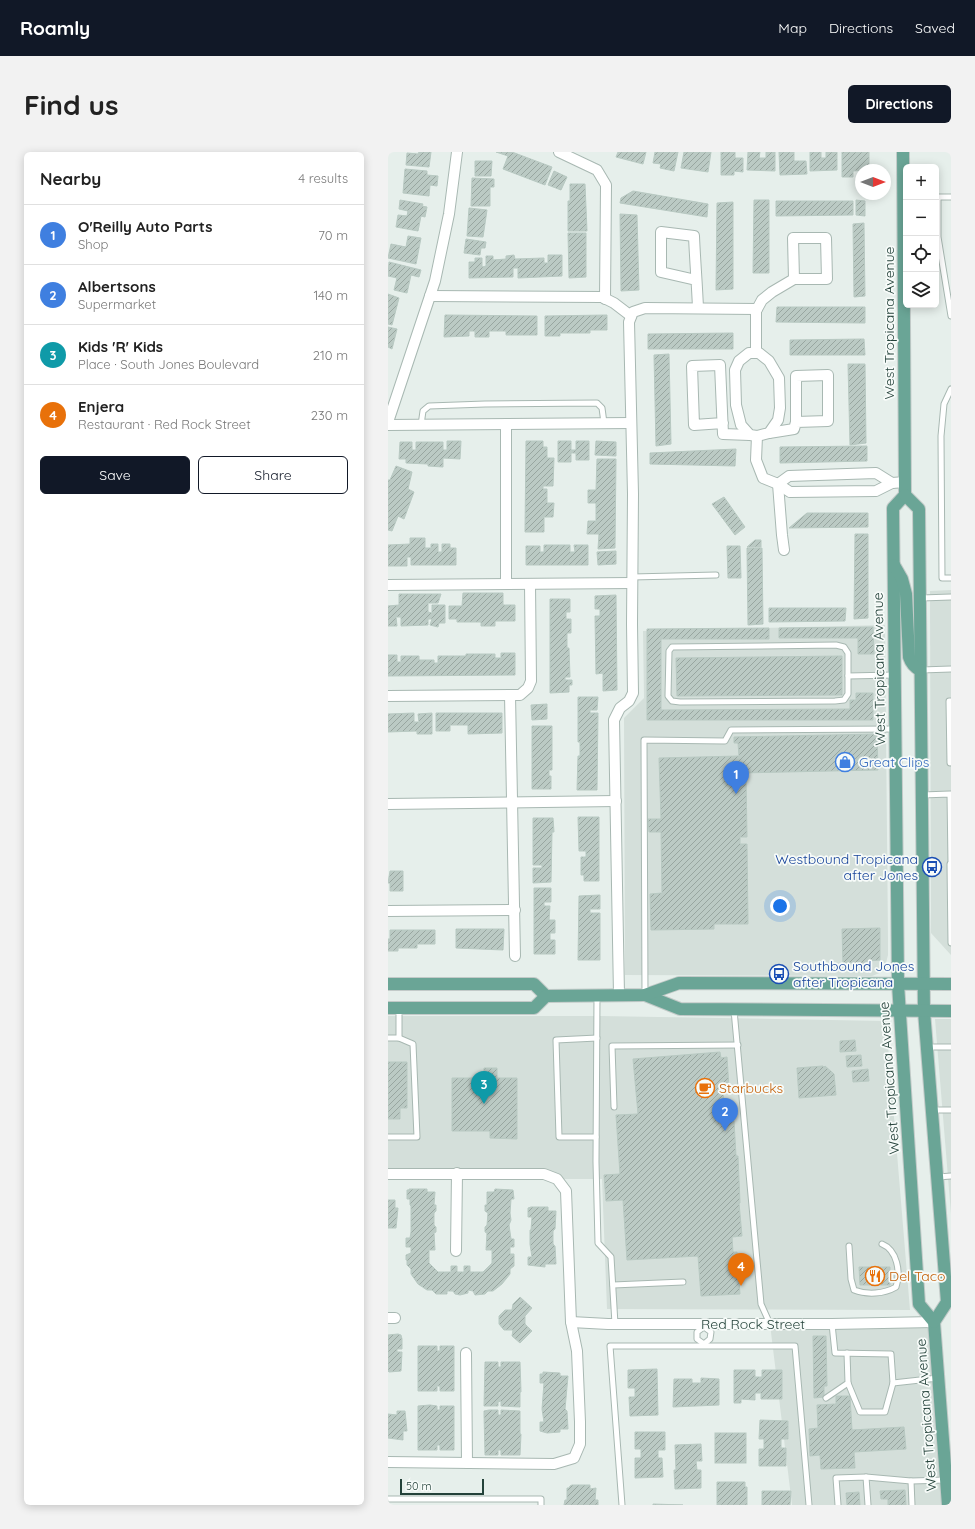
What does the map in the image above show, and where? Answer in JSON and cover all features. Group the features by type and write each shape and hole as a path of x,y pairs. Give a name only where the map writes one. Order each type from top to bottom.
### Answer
{"main road":[{"name":"West Tropicana Avenue","path":"903,152 905,495 893,508 898,984 919,1304 934,1322 948,1505"},
{"name":"West Tropicana Avenue","path":"905,495 919,509 924,1011 948,1283 947,1302 934,1322"},
{"path":"893,564 902,579 906,594 909,657 911,663 920,670"},
{"path":"388,984 534,984 546,996 597,996 645,995 679,983 951,984"},
{"path":"645,995 680,1009 951,1011"},
{"path":"393,1008 534,1008 546,996"}],"street":[{"path":"388,422 434,281 449,214 457,152"},
{"path":"560,152 597,170 606,185 605,299"},
{"path":"696,280 661,272 661,232 694,236 698,308"},
{"path":"756,353 757,309 762,300 772,292 794,280 827,279 826,238 793,238 794,280"},
{"path":"430,296 593,296 614,303 631,316"},
{"path":"619,995 614,720 620,708 629,701 633,694 633,494 629,322 633,312 645,308 757,309"},
{"path":"769,433 778,420 780,408 779,378 769,361 759,353 749,353 739,361 735,370 736,405 741,425 753,436 756,460 763,478 778,484 790,492 876,490 892,483 905,482"},
{"path":"723,423 694,425 692,366 720,365 723,423 723,434 753,436 794,429 796,422 796,376 828,375 828,422 796,422"},
{"path":"388,425 631,423"},
{"path":"506,424 506,584"},
{"path":"778,484 789,476 876,473 892,483"},
{"path":"778,484 784,550"},
{"path":"388,585 530,584 632,580"},
{"path":"388,696 520,695 528,688 531,682 530,584"},
{"path":"510,695 515,956"},
{"path":"388,804 616,801"},
{"path":"388,911 514,910"},
{"path":"456,1252 457,1173"},
{"path":"388,1174 544,1174 557,1179 566,1191 572,1322 577,1351 580,1422 580,1444 574,1458 554,1464 388,1462"},
{"name":"Red Rock Street","path":"572,1322 704,1325 934,1322"},
{"path":"466,1353 467,1463"}],"lane":[{"path":"951,197 938,197 938,237 951,316"},
{"path":"951,389 944,404 941,436 942,578 951,578"},
{"path":"421,425 423,411 428,406 558,403 597,403 602,408 604,423"},
{"path":"632,580 716,575"},
{"path":"920,598 951,597"},
{"path":"836,645 844,647 848,654 848,676 848,694 844,700 835,701 680,702 672,701 668,696 669,651 672,647 678,646 836,645"},
{"path":"920,670 951,669"},
{"path":"848,676 894,675"},
{"path":"950,763 949,701 951,701"},
{"path":"645,995 644,740 725,741 731,730 895,729"},
{"path":"922,796 950,794 951,943"},
{"path":"597,996 596,1137 598,1243 611,1257 615,1324"},
{"path":"393,1008 399,1038"},
{"path":"734,1010 760,1298 761,1304 770,1324"},
{"path":"388,1038 399,1038 413,1044 416,1137 388,1137"},
{"path":"596,1137 559,1137 556,1040 597,1038"},
{"path":"614,1107 612,1046 738,1044"},
{"path":"928,1047 951,1047"},
{"path":"932,1110 951,1110"},
{"path":"938,1177 951,1176"},
{"path":"849,1246 851,1278 854,1290 864,1294 891,1290 896,1287 898,1280 895,1255 889,1247 882,1244"},
{"path":"612,1285 683,1282"},
{"path":"832,1324 835,1353 891,1354 893,1382 885,1412 860,1412 848,1382 847,1354"},
{"path":"704,1325 711,1332 710,1339 704,1345 697,1339 697,1332 704,1325"},
{"path":"622,1505 610,1346 704,1345 795,1346 809,1505"},
{"path":"893,1382 938,1378"},
{"path":"826,1398 848,1382"},
{"path":"838,1505 836,1478 866,1477 911,1481 946,1480"},
{"path":"866,1477 868,1505"},
{"path":"911,1481 912,1505"},
{"path":"388,1499 541,1499 541,1505"}],"shaded area":[{"path":"951,590 951,955 931,933 930,591"},
{"path":"885,625 888,955 882,972 872,976 625,975 624,718 644,698 643,631"},
{"path":"388,1016 601,1016 886,1021 910,1310 607,1309 602,1179 388,1179"},
{"path":"935,1019 951,1019 951,1214"},
{"path":"770,1324 934,1324 947,1505 792,1505"}],"building":[{"path":"419,152 431,152 429,167 406,165 407,153 418,154"},
{"path":"496,152 512,152 552,167 545,185 503,169 508,156"},
{"path":"618,152 646,152 643,164 616,157"},
{"path":"655,152 678,152 674,171 660,168 661,164 653,163"},
{"path":"684,152 711,152 708,172 681,168"},
{"path":"721,152 735,152 735,158 743,158 743,172 734,171 734,175 721,175"},
{"path":"748,152 760,152 759,158 766,158 766,152 775,152 775,171 747,170"},
{"path":"779,152 794,152 794,161 806,161 807,174 780,175"},
{"path":"810,152 821,152 821,158 826,158 826,152 837,152 837,170 810,171"},
{"path":"842,152 869,152 869,164 855,164 853,177 842,177"},
{"path":"475,161 492,161 491,176 475,176"},
{"path":"405,169 427,171 427,175 438,176 437,186 430,185 429,196 403,193"},
{"path":"554,171 567,177 561,190 548,185"},
{"path":"472,178 494,179 494,187 490,187 490,206 471,206"},
{"path":"570,184 585,184 587,231 568,231 568,201 570,201"},
{"path":"633,191 708,204 707,217 620,203 621,198"},
{"path":"400,200 423,204 422,206 427,207 425,217 421,216 418,231 396,227 398,215 407,216 408,211 399,209"},
{"path":"754,200 769,200 769,273 753,273"},
{"path":"856,200 865,201 865,216 856,215"},
{"path":"776,201 853,201 853,215 776,216"},
{"path":"733,202 733,289 716,290 717,203"},
{"path":"469,208 487,210 483,237 467,236"},
{"path":"620,214 637,215 639,290 621,291"},
{"path":"864,223 865,296 854,297 853,224"},
{"path":"568,233 586,233 586,277 569,278"},
{"path":"408,236 421,238 416,264 388,258 391,244 406,247"},
{"path":"466,239 486,242 485,248 481,248 480,255 464,253"},
{"path":"514,255 515,259 544,258 544,263 548,263 548,255 562,255 562,276 518,278 518,268 513,268 513,277 469,278 469,262 475,262 475,258 482,258 482,267 486,266 486,256 493,256 493,260 506,259 506,256"},
{"path":"389,262 421,270 419,277 411,275 407,293 394,290 397,278 388,276"},
{"path":"388,294 399,298 392,325 388,324"},
{"path":"777,307 865,307 865,323 776,322"},
{"path":"445,315 537,316 537,335 506,335 506,331 489,331 489,337 475,337 475,331 469,331 469,336 444,337"},
{"path":"607,315 607,330 590,330 590,333 560,333 560,336 545,336 545,316"},
{"path":"388,327 397,329 392,349 388,347"},
{"path":"733,333 733,349 648,349 648,334"},
{"path":"864,339 865,355 790,355 790,340"},
{"path":"669,354 671,444 656,446 654,355"},
{"path":"848,364 865,364 866,443 850,445"},
{"path":"447,441 461,441 460,459 443,458 443,467 428,466 428,464 406,463 406,459 399,459 400,442 412,442 412,450 416,450 416,442 443,442 443,450 447,450"},
{"path":"526,441 543,441 543,447 547,447 547,458 554,458 553,486 543,486 543,489 547,489 547,503 554,503 553,517 544,517 544,532 525,532"},
{"path":"558,441 571,441 571,450 576,450 576,441 589,441 589,460 576,460 576,453 571,453 571,462 558,462"},
{"path":"596,441 616,442 616,456 595,455"},
{"path":"867,446 867,461 780,463 780,447"},
{"path":"736,449 735,466 650,464 650,453"},
{"path":"597,459 616,459 615,548 598,549 599,534 587,534 588,521 596,521 596,503 588,503 588,490 596,490"},
{"path":"396,466 412,472 408,489 414,492 404,519 398,516 392,531 388,530 388,480 390,480"},
{"path":"724,497 745,527 735,535 712,504"},
{"path":"807,513 868,513 868,527 789,528"},
{"path":"855,534 868,534 868,618 854,619"},
{"path":"410,538 425,538 425,548 431,548 431,544 438,544 438,552 442,552 442,544 450,544 450,548 456,548 456,565 411,565 411,557 407,557 407,566 388,566 388,545 410,544"},
{"path":"755,540 761,540 761,547 747,547"},
{"path":"544,545 570,545 570,552 575,552 574,545 588,545 588,565 526,565 526,546 540,546 540,552 544,552"},
{"path":"727,546 740,546 741,578 728,578"},
{"path":"747,548 762,548 763,624 748,625"},
{"path":"616,551 616,564 598,565 597,552"},
{"path":"463,593 503,593 503,605 515,605 515,621 495,621 495,626 481,626 481,622 457,622 457,619 449,619 449,606 462,606"},
{"path":"399,594 441,594 438,603 428,603 428,612 432,613 432,605 445,605 445,623 439,623 438,627 430,625 432,619 428,619 428,625 401,626 401,617 396,617 397,626 388,626 388,606 399,605"},
{"path":"616,595 617,690 603,691 603,673 596,674 595,616 600,616 600,609 595,609 595,596"},
{"path":"550,599 570,599 570,612 566,612 566,619 571,619 571,633 567,633 570,677 565,677 565,680 572,680 572,685 569,685 569,692 550,693"},
{"path":"769,608 846,608 845,621 769,622"},
{"path":"873,627 874,654 858,654 858,638 779,638 779,628"},
{"path":"769,628 769,639 661,639 661,710 850,709 850,700 856,700 856,693 873,693 873,720 647,720 647,629"},
{"path":"501,653 515,653 515,675 388,676 388,655 397,655 397,662 401,662 401,656 419,656 419,660 434,660 434,663 438,663 438,656 495,654 495,658 501,658"},
{"path":"842,656 842,695 677,696 676,658"},
{"path":"578,697 598,697 597,710 590,710 590,713 598,713 597,790 577,790 578,756 580,756 580,742 578,742"},
{"path":"547,704 547,719 532,720 531,705"},
{"path":"414,713 414,722 419,722 418,714 432,713 432,734 417,734 417,731 388,732 388,714"},
{"path":"436,713 502,713 502,733 468,734 468,725 450,725 450,731 436,731"},
{"path":"532,726 552,726 552,770 549,770 549,776 551,776 551,789 532,789"},
{"path":"877,734 878,770 740,773 740,778 746,778 747,837 740,837 740,844 747,844 748,924 714,924 714,929 651,930 650,894 662,893 661,832 649,832 648,819 661,819 659,758 739,756 738,743 734,743 734,737"},
{"path":"578,817 599,817 599,881 584,881 584,875 581,875 581,857 586,857 586,851 579,851"},
{"path":"533,818 553,818 554,832 552,832 551,882 533,883 533,868 542,868 542,865 533,865"},
{"path":"390,871 403,871 403,891 390,891 390,883 388,883"},
{"path":"534,888 551,888 551,902 544,902 544,906 550,906 549,920 555,920 555,933 550,933 550,940 555,940 555,954 534,954"},
{"path":"600,895 600,909 590,909 590,913 600,913 600,960 578,960 579,896"},
{"path":"880,928 880,960 868,961 868,965 843,965 842,929"},
{"path":"456,929 504,929 503,950 456,948"},
{"path":"390,930 435,930 435,944 417,944 417,948 398,948 398,951 388,951"},
{"path":"855,1040 856,1051 840,1052 840,1041"},
{"path":"720,1052 721,1058 727,1057 729,1088 723,1088 725,1122 734,1121 736,1156 738,1156 739,1203 742,1236 732,1237 733,1252 737,1252 740,1294 701,1296 698,1256 627,1260 623,1200 606,1201 604,1175 620,1174 616,1115 638,1114 633,1059"},
{"path":"861,1055 862,1066 847,1067 846,1056"},
{"path":"388,1062 407,1062 407,1108 400,1108 400,1119 388,1119"},
{"path":"823,1066 834,1074 836,1095 799,1098 797,1068"},
{"path":"484,1068 497,1068 497,1078 517,1078 517,1139 490,1138 490,1131 452,1131 452,1078 484,1078"},
{"path":"868,1069 869,1081 853,1082 852,1071"},
{"path":"427,1189 427,1192 435,1192 435,1250 429,1250 429,1263 438,1272 451,1272 451,1266 457,1266 457,1272 464,1272 464,1266 470,1266 470,1272 483,1272 492,1263 492,1250 486,1250 487,1233 485,1232 485,1227 487,1225 488,1213 485,1211 485,1205 487,1205 487,1192 494,1192 495,1189 513,1190 514,1199 511,1199 511,1220 509,1225 511,1239 514,1239 514,1247 510,1247 510,1254 514,1254 514,1266 510,1269 510,1274 502,1284 493,1291 488,1291 485,1294 475,1295 473,1291 468,1290 468,1293 460,1295 455,1294 453,1291 447,1291 447,1294 436,1294 432,1290 427,1290 418,1284 411,1274 411,1269 407,1265 406,1260 406,1255 411,1253 411,1247 406,1247 406,1238 410,1238 411,1232 411,1206 410,1199 407,1199 407,1190"},
{"path":"388,1200 395,1200 395,1208 398,1208 396,1228 388,1228"},
{"path":"548,1207 548,1211 556,1211 553,1244 555,1246 556,1264 545,1264 545,1267 528,1265 528,1257 532,1257 530,1230 532,1217 528,1217 528,1208"},
{"name":"Del Taco","path":"859,1267 890,1267 890,1285 860,1285"},
{"path":"520,1297 532,1308 525,1316 525,1324 532,1331 520,1343 512,1336 513,1330 504,1330 499,1324 499,1316 505,1310 512,1310 513,1304"},
{"path":"388,1335 401,1335 402,1339 402,1349 397,1349 397,1352 402,1352 401,1371 389,1372"},
{"path":"813,1336 826,1336 827,1386 824,1386 824,1397 814,1398"},
{"path":"418,1346 437,1346 437,1351 440,1351 440,1346 454,1346 454,1391 440,1391 440,1386 437,1386 437,1391 418,1391"},
{"path":"485,1362 498,1362 498,1367 501,1367 501,1362 520,1362 520,1407 501,1406 501,1401 498,1402 498,1406 484,1406"},
{"path":"657,1369 658,1415 630,1416 629,1397 635,1397 635,1388 628,1388 628,1370"},
{"path":"734,1370 755,1370 755,1377 762,1377 762,1370 782,1370 782,1399 761,1399 761,1393 755,1393 755,1400 741,1399 741,1403 734,1403"},
{"path":"543,1372 560,1373 560,1376 568,1376 565,1409 567,1411 568,1429 560,1429 560,1432 547,1433 540,1431 540,1422 544,1422 542,1409 544,1383 540,1383 540,1374 543,1374"},
{"path":"701,1378 719,1379 719,1405 673,1407 674,1379 692,1379 692,1383 701,1383"},
{"path":"836,1396 850,1396 852,1430 904,1427 906,1449 854,1452 855,1468 821,1469 820,1455 810,1456 809,1429 818,1428 817,1405 836,1404"},
{"path":"418,1406 437,1406 437,1410 440,1410 440,1406 454,1406 454,1450 440,1450 440,1445 437,1445 437,1450 418,1450"},
{"path":"498,1410 498,1415 501,1415 501,1410 520,1411 520,1455 501,1455 501,1450 498,1450 498,1455 485,1455 484,1411"},
{"path":"397,1411 405,1411 407,1431 403,1431 403,1440 388,1438 388,1414 397,1415"},
{"path":"760,1420 788,1421 788,1439 781,1439 781,1448 786,1448 786,1466 759,1466 759,1449 764,1449 764,1439 759,1439"},
{"path":"635,1432 665,1432 665,1450 658,1450 658,1458 662,1458 663,1477 635,1478 635,1458 641,1458 641,1449 635,1449"},
{"path":"715,1433 746,1433 746,1463 715,1463"},
{"path":"701,1444 702,1461 696,1461 697,1470 701,1470 701,1488 675,1489 675,1445"},
{"path":"717,1482 745,1482 745,1487 747,1487 747,1505 717,1505"},
{"path":"572,1485 590,1485 590,1489 596,1488 595,1500 598,1500 598,1505 564,1505 565,1500 567,1500 567,1488"},
{"path":"905,1490 906,1505 888,1505 888,1499 881,1499 880,1491"},
{"path":"762,1491 791,1491 790,1505 762,1505"},
{"path":"859,1492 860,1505 847,1505 846,1493"},
{"path":"653,1504 683,1505 653,1505"}],"place":[{"name":"Great Clips","path":"845,762"},
{"name":"O'Reilly Auto Parts","path":"736,794"},
{"name":"Westbound Tropicana after Jones","path":"932,867"},
{"name":"Southbound Jones after Tropicana","path":"779,974"},
{"name":"Starbucks","path":"705,1088"},
{"name":"Kids 'R' Kids","path":"484,1104"},
{"name":"Albertsons","path":"725,1131"},
{"name":"Del Taco","path":"875,1276"},
{"name":"Enjera","path":"741,1286"}]}
